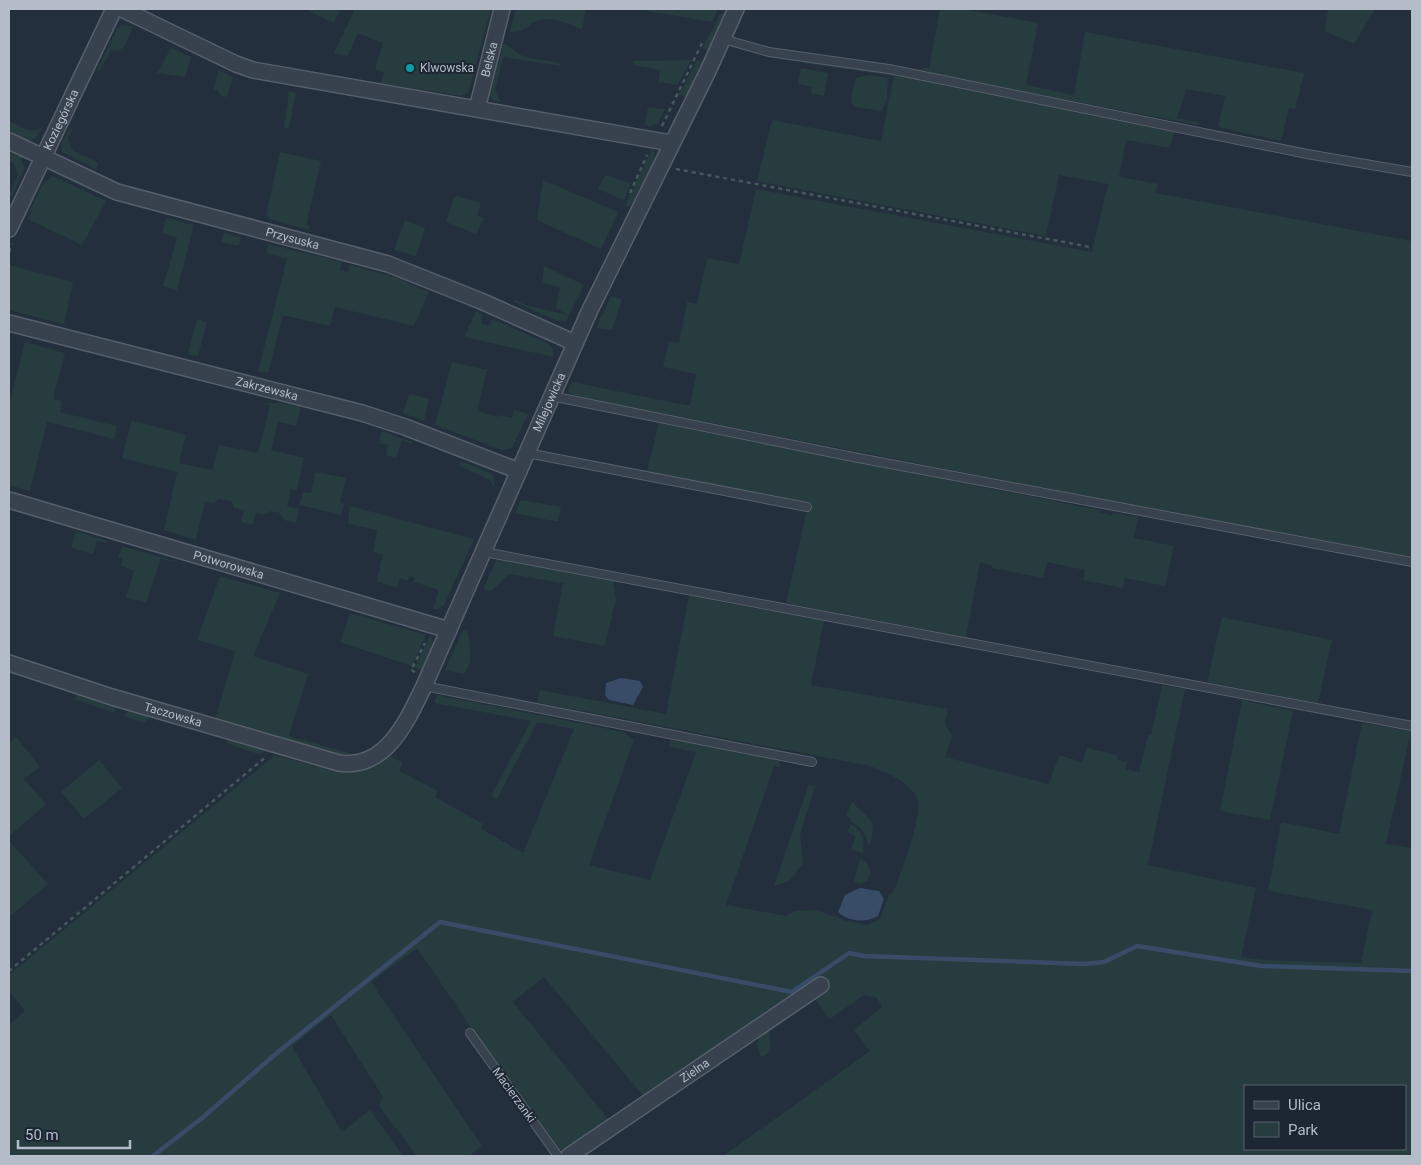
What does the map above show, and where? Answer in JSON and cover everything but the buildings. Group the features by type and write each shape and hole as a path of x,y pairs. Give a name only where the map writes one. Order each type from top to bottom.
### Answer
{"street":[{"name":"Koziegórska","path":"11,235 42,157 114,9"},
{"path":"122,9 236,64 253,70 672,143"},
{"name":"Belska","path":"476,109 502,9"},
{"name":"Milejowicka","path":"339,763 360,764 372,760 382,752 404,725 424,686 484,552 575,343 736,9"},
{"name":"Przysuska","path":"9,141 105,187 139,200 388,264 463,293 575,343"},
{"name":"Zakrzewska","path":"9,322 362,413 405,427 519,471"},
{"name":"Potworowska","path":"9,500 449,630"},
{"name":"Taczowska","path":"9,663 112,698 279,744 339,763"},
{"name":"Zielna","path":"569,1156 821,985"}],"lane":[{"path":"723,39 761,50 889,69 1307,154 1412,172"},
{"path":"551,396 853,457 1412,562"},
{"path":"527,453 807,508"},
{"path":"484,552 1412,726"},
{"path":"424,686 812,762"},
{"name":"Macierzanki","path":"470,1033 558,1156"}],"path":[{"path":"629,193 655,131 661,127 707,33"},
{"path":"660,166 1090,247"},
{"path":"9,252 11,235"},
{"path":"9,971 279,744"}],"green space":[{"path":"311,9 340,9 334,23 309,11"},
{"path":"355,9 491,9 468,93 461,96 380,83 384,73 375,69 383,43 358,33 348,56 334,53"},
{"path":"516,9 586,9 582,30 565,23 546,19 535,22 521,31 510,32"},
{"path":"648,9 718,9 712,22 648,11"},
{"path":"940,9 963,9 1038,23 1026,85 1074,95 1085,32 1304,73 1295,109 1289,108 1281,141 1218,127 1225,96 1187,89 1177,118 1200,123 1198,125 922,72 923,68 929,68"},
{"path":"1328,9 1375,9 1354,44 1325,31"},
{"path":"720,14 726,15 710,50 702,49"},
{"path":"122,25 133,27 124,47 118,51 111,50 100,71 97,70 117,29"},
{"path":"504,43 524,57 560,63 560,66 503,57 495,90 501,102 493,100 490,95"},
{"path":"171,48 191,57 185,77 157,73"},
{"path":"691,60 677,85 658,82 660,70 633,65 633,61"},
{"path":"697,60 704,63 687,97 679,95"},
{"path":"803,60 895,74 946,86 1175,130 1170,148 1126,140 1119,177 1158,184 1156,193 1412,241 1412,557 1060,491 578,397 568,392 572,382 690,406 696,374 663,367 669,341 679,343 687,302 697,304 707,258 739,264 756,189 1092,252 1108,184 1059,175 1046,236 757,181 772,120 881,141 894,76 803,63"},
{"path":"801,68 828,73 824,96 811,93 812,87 798,84"},
{"path":"218,70 233,77 227,97 221,96 218,90 214,90"},
{"path":"869,75 888,78 887,99 881,111 856,107 852,104 851,97 856,78"},
{"path":"289,91 296,93 289,128 284,128"},
{"path":"648,107 665,109 658,123 649,127 645,124"},
{"path":"9,121 30,131 42,128 36,138 30,140 27,144 9,136"},
{"path":"70,127 72,129 68,138 73,151 99,163 96,169 62,152 61,145"},
{"path":"9,149 24,156 21,160 25,168 12,196 9,195 18,175 14,164 9,161"},
{"path":"652,149 655,154 654,161 631,206 625,206"},
{"path":"280,152 321,161 306,225 310,226 308,230 270,219 266,215"},
{"path":"605,175 631,183 624,200 598,189"},
{"path":"53,176 106,201 82,245 28,219 32,211 30,210 43,184"},
{"path":"543,180 618,212 601,249 537,220"},
{"path":"457,196 481,203 477,215 484,218 476,234 446,222 454,198"},
{"path":"166,218 194,225 177,290 163,286 177,238 162,233"},
{"path":"405,220 425,228 416,256 394,250"},
{"path":"224,233 241,237 239,246 221,242"},
{"path":"268,244 342,262 340,270 348,272 350,265 397,278 429,292 414,326 335,307 330,326 283,315 268,373 258,371 287,259 266,253"},
{"path":"9,265 73,282 64,324 9,310"},
{"path":"544,266 584,285 566,321 558,321 514,302 515,300 525,305 568,315 556,308 560,287 542,283"},
{"path":"611,296 622,299 612,330 596,328"},
{"path":"476,311 483,315 481,323 489,326 492,319 547,343 552,347 554,357 464,337"},
{"path":"197,319 207,322 198,356 188,354"},
{"path":"25,342 65,353 53,399 62,401 60,412 117,426 114,439 47,422 30,491 9,485 9,406"},
{"path":"452,362 487,370 477,411 498,417 499,415 512,418 514,410 528,414 512,448 502,450 435,425"},
{"path":"409,394 429,399 424,421 403,413"},
{"path":"261,403 283,403 301,407 296,426 278,422 271,450 304,458 297,490 291,489 287,506 299,509 296,523 284,520 280,513 271,511 263,515 256,513 253,525 241,522 244,510 234,508 231,501 219,499 214,503 205,501 196,540 164,530 177,472 122,458 132,420 186,435 179,463 212,470 219,445 258,453 270,405"},
{"path":"659,423 1099,510 1101,513 1138,517 1134,538 1174,546 1165,586 1125,578 1123,588 1083,580 1085,570 1047,562 1043,578 992,568 991,565 980,563 966,637 786,603 808,505 804,502 647,471"},
{"path":"382,431 412,442 411,444 402,440 396,458 386,455 388,445 379,443"},
{"path":"461,461 493,474 495,489 490,480 459,466"},
{"path":"315,472 346,478 340,502 344,504 341,515 300,505 303,492 311,493"},
{"path":"521,500 561,507 558,522 515,513"},
{"path":"350,506 474,539 444,605 437,610 433,609 439,590 414,582 415,578 410,576 408,581 400,578 397,588 378,582 377,579 383,555 373,552 377,530 348,524"},
{"path":"76,531 108,541 107,543 97,541 93,554 71,548"},
{"path":"122,546 189,565 161,559 146,603 126,597 134,571 121,566 123,559 118,557"},
{"path":"497,558 613,581 616,599 605,646 553,636 563,583 509,574 491,591 483,589"},
{"path":"220,576 280,593 253,656 308,674 289,736 356,755 335,755 215,720 235,651 197,640"},
{"path":"689,596 824,621 811,685 948,709 945,723 952,736 945,757 1049,784 1059,755 1082,762 1087,748 1116,755 1118,760 1127,762 1125,769 1139,772 1148,735 1151,735 1162,685 1185,689 1148,865 1256,888 1241,957 1263,960 1361,963 1372,910 1268,891 1281,822 1339,834 1362,723 1411,731 1386,844 1412,848 1412,1156 723,1156 870,1051 854,1030 882,1007 877,998 864,995 830,1019 815,999 769,1030 771,1051 761,1057 757,1044 761,1032 829,984 826,977 717,1046 645,1098 544,977 513,1002 612,1124 564,1155 476,1035 417,948 371,982 482,1146 469,1156 417,1156 379,1106 383,1097 331,1015 292,1046 342,1132 370,1110 403,1156 9,1156 9,1025 25,1011 9,991 9,975 275,755 318,767 320,764 348,768 374,765 391,756 403,763 399,771 438,791 435,797 483,824 481,829 523,853 574,729 537,722 497,799 491,796 531,721 434,703 437,695 624,732 634,740 589,865 650,880 696,752 669,747 670,740 773,757 780,762 780,767 774,766 726,905 786,916 795,911 816,910 847,921 867,925 881,918 888,896 894,891 917,817 917,798 903,782 870,766 537,702 540,690 666,714"},
{"path":"350,613 426,635 412,666 340,642"},
{"path":"1222,617 1332,640 1318,703 1207,682"},
{"path":"463,630 468,632 470,660 463,674 445,670"},
{"path":"431,634 433,645 423,671 414,668"},
{"path":"79,693 115,704 115,713 74,699"},
{"path":"1242,700 1293,711 1270,820 1220,811"},
{"path":"131,708 181,722 179,726 152,716 144,723 124,716"},
{"path":"16,737 40,767 24,779 46,804 9,836 9,743"},
{"path":"230,739 260,746 264,749 261,755 226,743"},
{"path":"99,760 122,788 84,819 61,792"},
{"path":"809,784 815,787 800,835 803,864 789,881 774,886"},
{"path":"852,801 872,824 872,837 868,847 863,831 850,821 851,818 846,816"},
{"path":"851,824 861,833 864,844 863,853 851,850 856,836 847,832"},
{"path":"9,841 48,884 9,917"},
{"path":"860,859 867,863 871,873 868,880 861,884 854,881"}],"water":[{"path":"621,678 640,681 643,687 633,705 609,700 605,695 606,683"},
{"path":"860,888 879,891 884,899 878,916 868,920 852,920 838,912 845,895"}],"waterway":[{"path":"153,1156 202,1118 278,1052 440,922 792,992 849,953 864,956 1084,964 1104,962 1137,946 1261,966 1412,971"}],"place":[{"name":"Klwowska","path":"410,68"}]}
